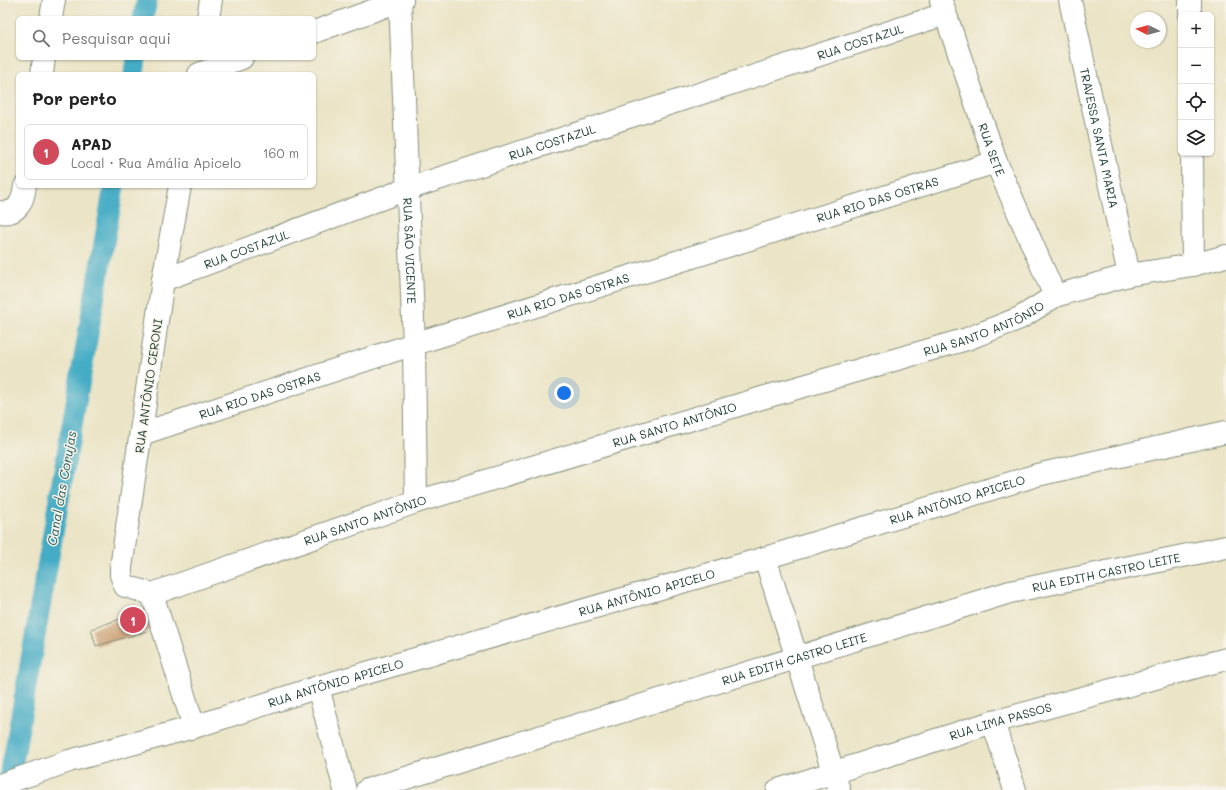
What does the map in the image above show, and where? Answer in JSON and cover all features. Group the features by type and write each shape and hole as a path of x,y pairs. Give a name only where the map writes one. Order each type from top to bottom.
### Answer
{"street":[{"path":"51,16 54,0"},
{"path":"208,16 212,0"},
{"path":"316,31 401,0"},
{"name":"RUA SÃO VICENTE","path":"401,0 414,344 416,502"},
{"name":"TRAVESSA SANTA MARIA","path":"1070,0 1129,275"},
{"path":"1190,0 1190,12"},
{"name":"RUA COSTAZUL","path":"163,280 407,189 943,7"},
{"name":"RUA SETE","path":"943,7 996,162 1055,296"},
{"path":"42,72 44,60"},
{"path":"199,72 202,60"},
{"path":"204,72 237,60"},
{"path":"1192,156 1193,265"},
{"name":"RUA RIO DAS OSTRAS","path":"141,434 414,344 996,162"},
{"path":"0,212 5,213 15,210 21,204 25,188"},
{"name":"RUA ANTÔNIO CERONI","path":"152,594 125,586 121,575 121,568 163,280 180,188"},
{"name":"RUA SANTO ANTÔNIO","path":"152,594 416,502 755,400 967,339 1020,318 1055,296 1129,275 1193,265 1226,256"},
{"name":"RUA ANTÔNIO APICELO","path":"0,785 69,761 194,727 318,686 765,558 1037,475 1226,432"},
{"name":"RUA EDITH CASTRO LEITE","path":"367,790 797,659 1010,592 1226,548"},
{"path":"765,558 837,782"},
{"path":"152,594 194,727"},
{"name":"RUA LIMA PASSOS","path":"778,790 837,782 993,722 1226,659"},
{"path":"318,686 345,790"},
{"path":"993,722 1015,790"}],"building":[{"path":"146,610 151,630 96,646 91,629"}],"waterway":[{"name":"Canal das Corujas","path":"143,16 147,0"},
{"name":"Canal das Corujas","path":"134,72 136,60"},
{"name":"Canal das Corujas","path":"8,790 114,188"}],"place":[{"name":"APAD","path":"133,620"}]}
